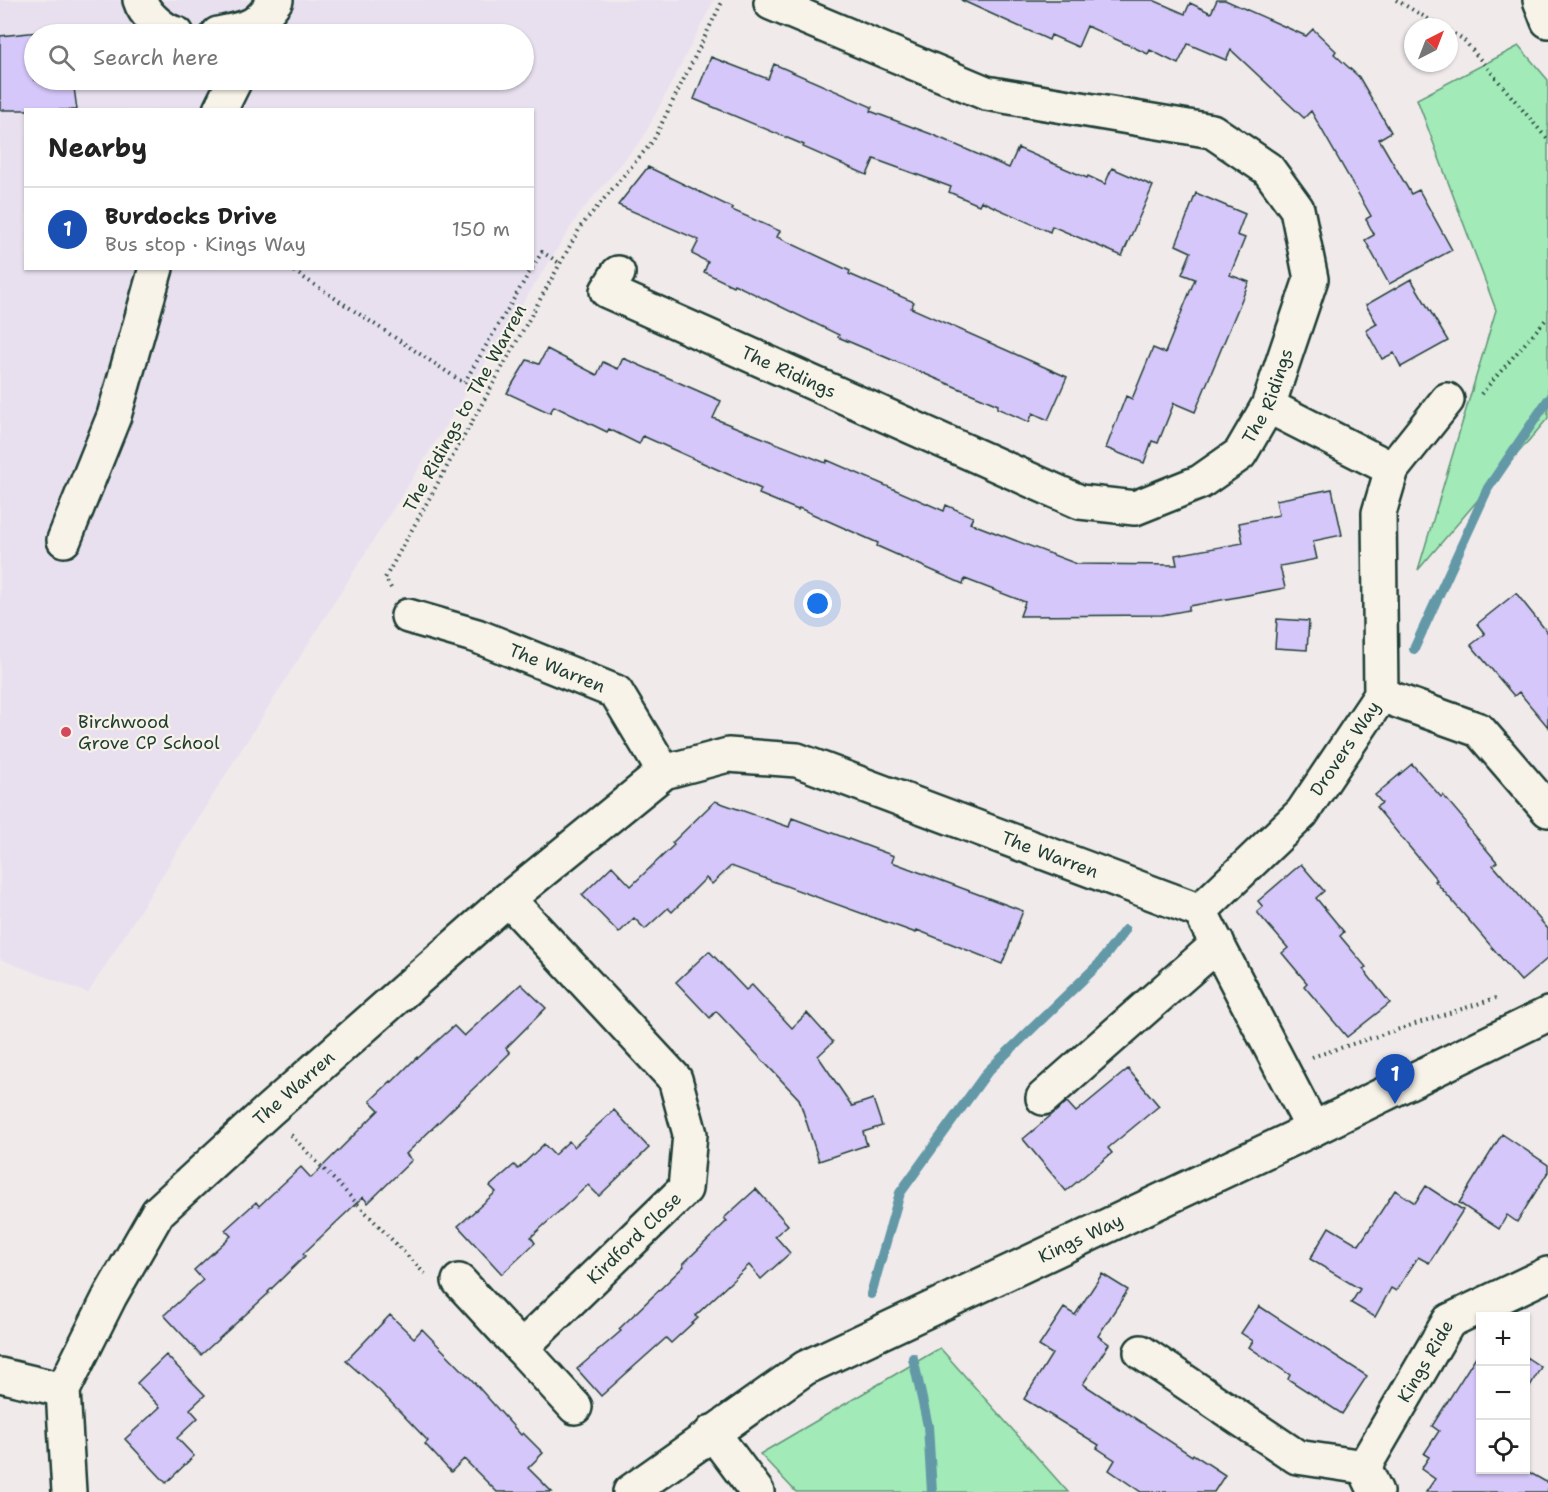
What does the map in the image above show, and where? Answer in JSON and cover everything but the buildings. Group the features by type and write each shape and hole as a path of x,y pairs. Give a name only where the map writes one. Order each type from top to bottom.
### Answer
{"street":[{"path":"140,0 142,8 160,24"},
{"path":"255,24 278,0"},
{"path":"266,24 278,0"},
{"name":"The Ridings","path":"618,273 607,291 1080,502 1135,507 1200,482 1240,454 1268,406 1311,279 1297,209 1268,170 1212,131 986,93 771,3 772,0"},
{"path":"1539,0 1548,21"},
{"path":"64,540 114,416 155,270"},
{"name":"Drovers Way","path":"1200,911 1302,813 1381,695 1379,513 1392,469 1448,400"},
{"path":"1268,406 1392,469"},
{"name":"The Warren","path":"408,616 477,636 616,692 664,772"},
{"path":"1381,695 1479,730 1548,810"},
{"name":"The Warren","path":"69,1492 63,1390 110,1296 158,1212 268,1111 508,899 664,772 728,755 797,760 1200,911"},
{"name":"Kirdford Close","path":"508,899 675,1079 690,1134 685,1189 521,1348"},
{"path":"1200,911 1313,1129"},
{"path":"1043,1098 1218,944"},
{"name":"Kings Way","path":"630,1492 712,1432 806,1368 1313,1129 1548,1014"},
{"name":"Kings Ride","path":"1141,1352 1298,1457 1370,1479 1449,1321 1548,1274"},
{"path":"459,1281 575,1407"},
{"path":"0,1375 63,1390"},
{"path":"712,1432 757,1492"}],"path":[{"name":"The Ridings to The Warren","path":"408,616 385,578 581,226 652,141 723,0"},
{"path":"1396,0 1427,18"},
{"path":"1458,36 1463,39 1548,140"},
{"path":"534,265 542,252 561,264"},
{"path":"292,270 464,383 531,270"},
{"path":"1448,400 1480,395 1548,317"},
{"path":"1280,1066 1498,998"},
{"path":"268,1111 429,1278 459,1281"}],"shaded area":[{"path":"0,0 714,0 643,138 579,214 88,993 0,959"}],"green space":[{"path":"1519,46 1548,80 1548,418 1418,570 1496,310 1417,99"},
{"path":"940,1348 1068,1492 796,1492 760,1454"}],"waterway":[{"path":"1414,649 1488,488 1548,400"},
{"path":"871,1294 900,1193 988,1071 1099,964 1125,930"},
{"path":"913,1358 928,1426 932,1492"}],"place":[{"name":"Birchwood Grove CP School","path":"66,732"},
{"name":"Burdocks Drive","path":"1395,1104"}]}
